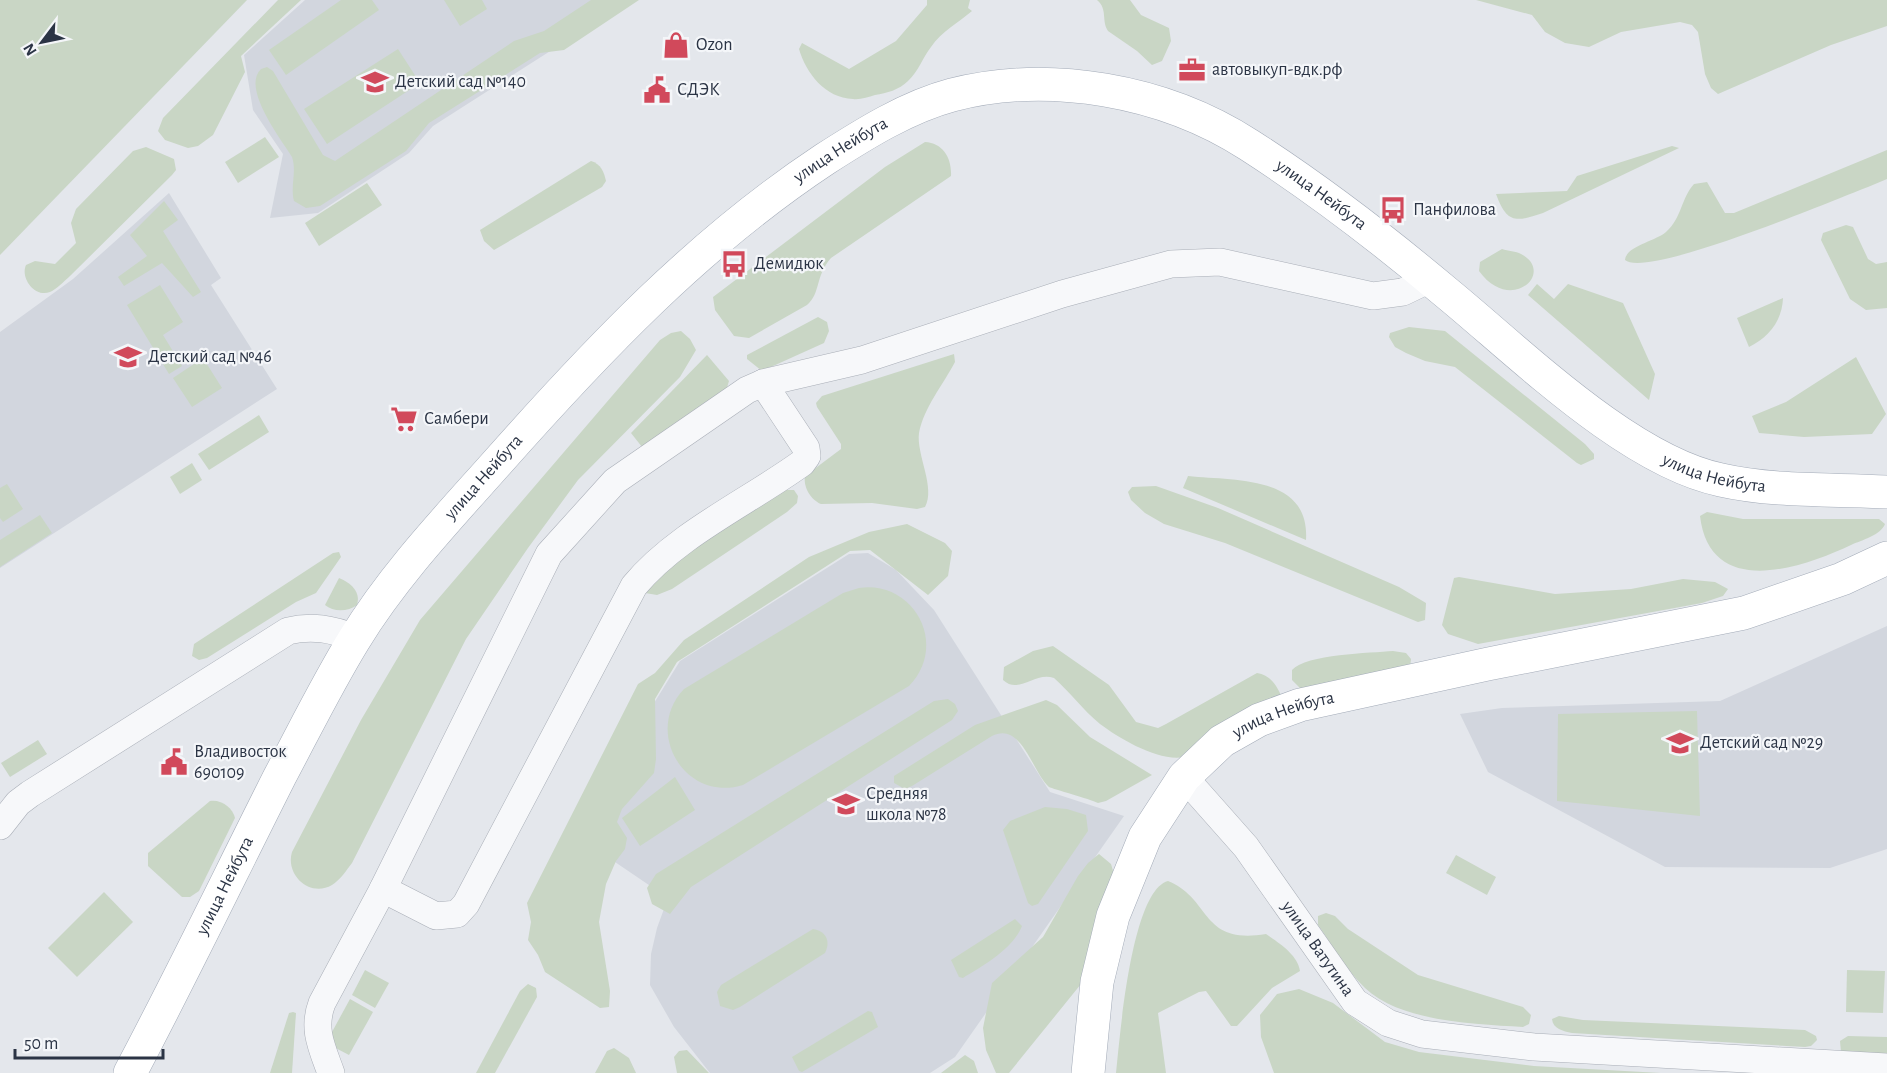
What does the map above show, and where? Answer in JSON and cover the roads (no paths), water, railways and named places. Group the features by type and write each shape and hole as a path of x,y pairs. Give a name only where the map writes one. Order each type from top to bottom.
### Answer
{"main road":[{"name":"улица Нейбута","path":"130,1073 317,705 355,638 402,574 599,349 671,278 781,188 846,145 909,111 951,96 1029,83 1100,89 1167,106 1210,123 1245,142 1336,205 1607,423 1676,464 1721,480 1887,492"},
{"name":"улица Нейбута","path":"1184,777 1222,741 1259,720 1300,705 1488,663 1744,613 1842,579 1887,558"},
{"path":"1088,1073 1097,982 1113,916 1145,837 1184,777"}],"street":[{"path":"331,1073 316,1032 320,1010 383,890 549,554 615,481 747,390 763,383 862,360 1062,294 1170,264 1220,262 1373,296 1403,292 1430,279"},
{"path":"383,890 436,916 457,914 466,904 634,586 648,569 676,547 802,463 807,456 806,448 763,383"},
{"path":"0,826 18,803 30,794 288,631 312,627 336,630 355,638"},
{"name":"улица Ватутина","path":"1184,777 1246,847 1355,1002 1388,1023 1422,1034 1534,1047 1887,1067"}],"place":[{"name":"Ozon","path":"676,45"},
{"name":"автовыкуп-вдк.рф","path":"1192,70"},
{"name":"Детский сад №140","path":"375,82"},
{"name":"СДЭК","path":"657,90"},
{"name":"Панфилова","path":"1393,210"},
{"name":"Демидюк","path":"734,264"},
{"name":"Детский сад №46","path":"128,357"},
{"name":"Самбери","path":"404,419"},
{"name":"Детский сад №29","path":"1680,743"},
{"name":"Владивосток 690109","path":"174,762"},
{"name":"Средняя школа №78","path":"846,804"}]}
